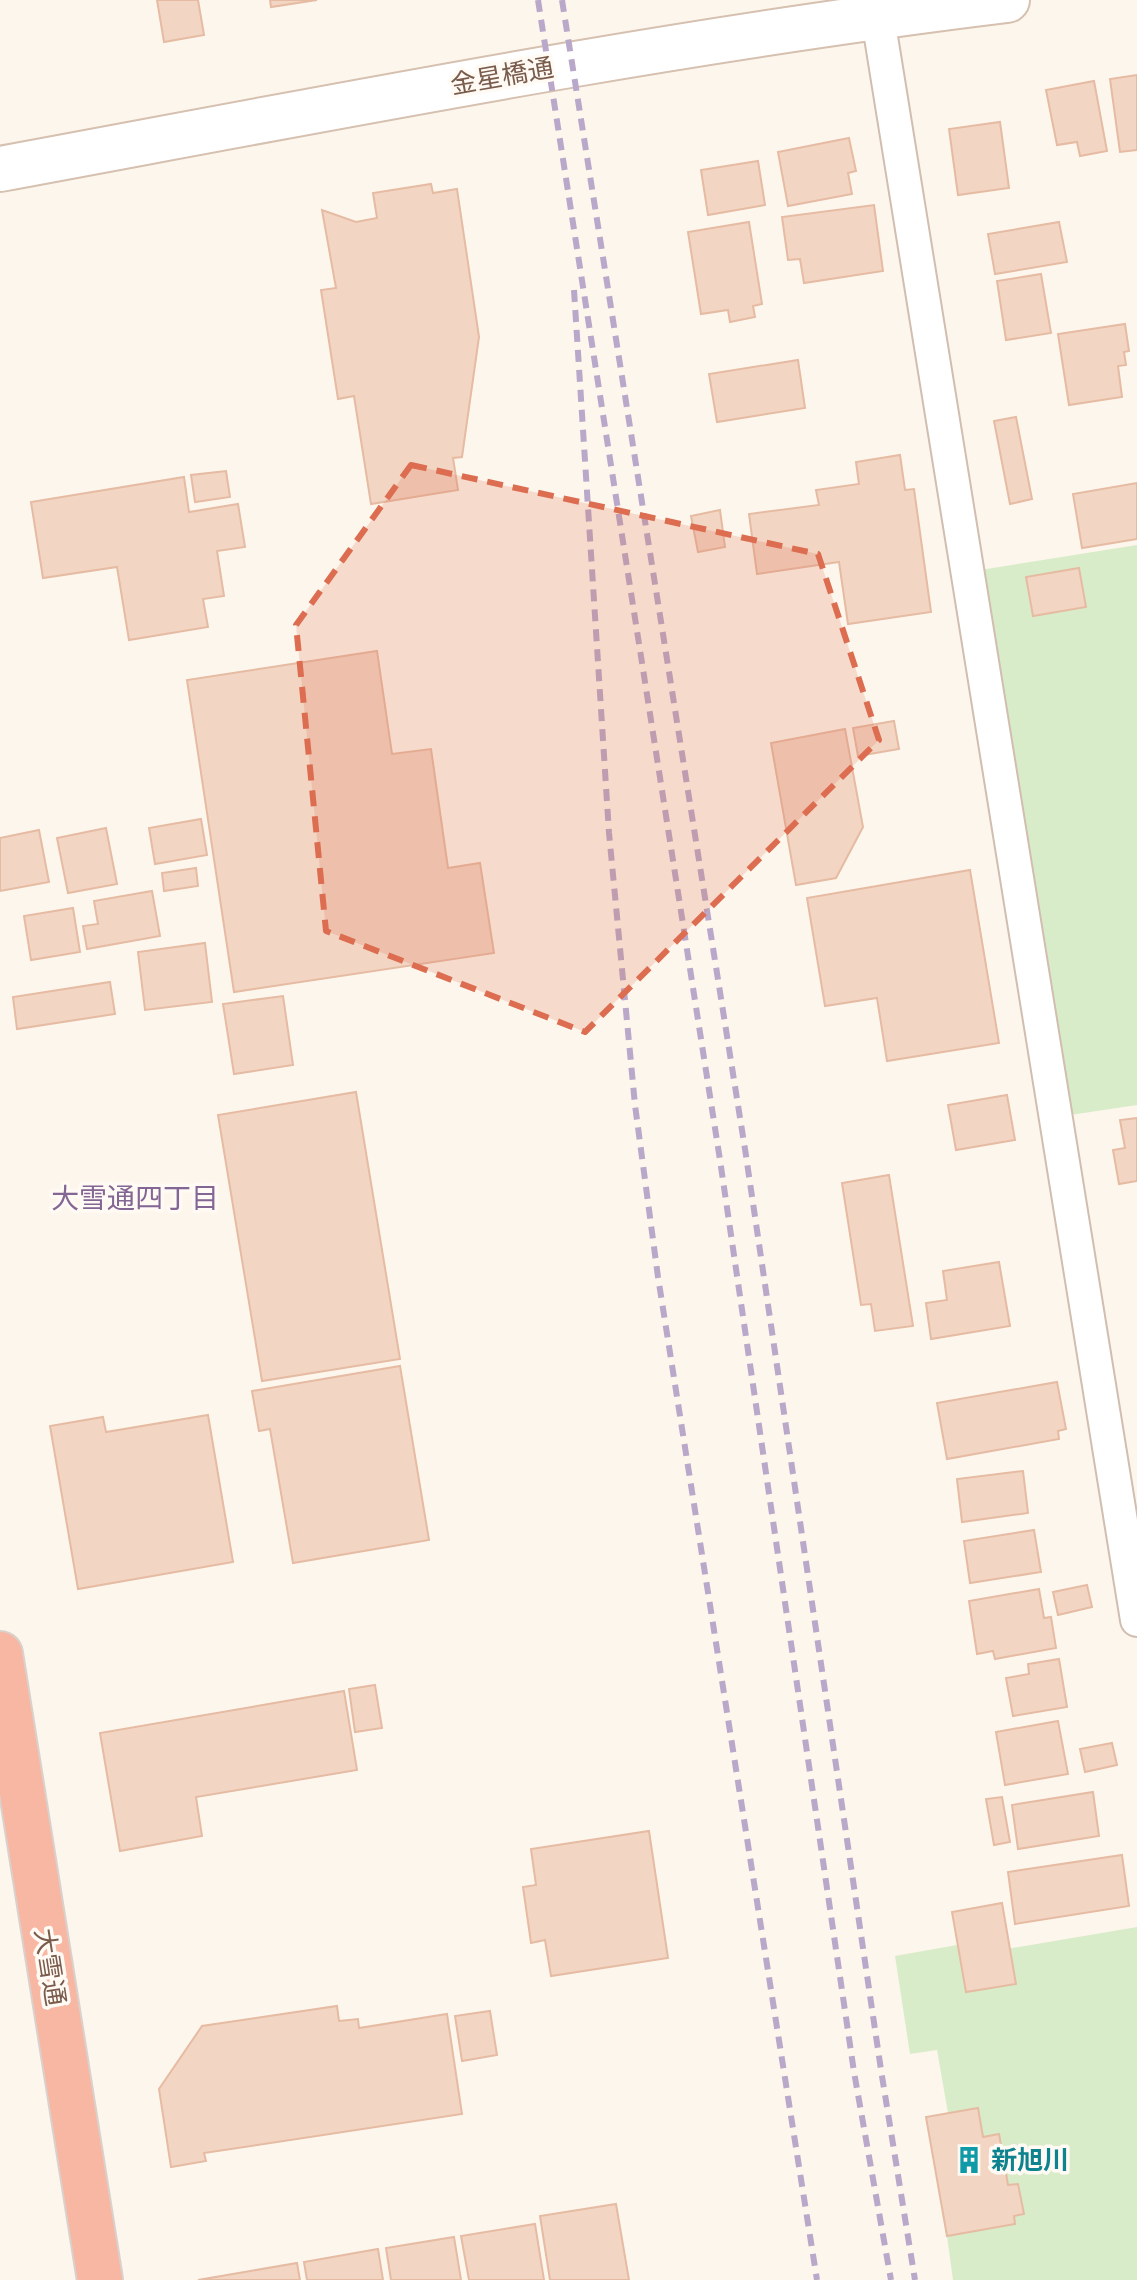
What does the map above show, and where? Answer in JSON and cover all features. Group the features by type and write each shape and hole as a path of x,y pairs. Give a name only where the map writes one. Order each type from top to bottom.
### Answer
{"highway":[{"name":"大雪通","path":"2,1678 100,2280"}],"street":[{"name":"金星橋通","path":"0,169 876,8 1007,0"},
{"path":"876,8 1137,1620"}],"highlighted area":[{"path":"411,465 818,554 879,740 585,1032 326,931 296,625"}],"green space":[{"path":"1137,545 1137,1105 1057,1117 968,572"},
{"path":"1137,1927 1137,2280 953,2280 947,2236 1015,2224 1014,2216 1024,2214 1018,2184 1008,2185 999,2134 983,2137 948,2113 937,2050 910,2054 895,1956 974,1942 977,1954"}],"building":[{"path":"157,0 198,0 204,35 164,42"},
{"path":"270,0 317,0 271,7"},
{"path":"1137,75 1137,150 1120,152 1110,79"},
{"path":"1094,81 1107,151 1080,156 1077,142 1057,145 1046,90"},
{"path":"1000,122 1009,188 958,195 949,129"},
{"path":"849,138 856,171 848,173 852,194 788,206 778,152"},
{"path":"758,161 765,205 708,215 701,170"},
{"path":"431,184 433,193 457,189 479,337 462,457 453,458 458,490 371,504 354,396 338,399 321,290 336,288 322,210 356,222 377,218 373,193"},
{"path":"874,205 883,271 804,283 800,259 788,260 782,217"},
{"path":"749,222 762,304 753,306 755,317 730,322 728,310 701,314 688,232"},
{"path":"1059,222 1067,262 995,274 988,234"},
{"path":"1041,274 1051,333 1006,340 997,281"},
{"path":"1125,324 1129,351 1124,352 1126,365 1118,366 1122,397 1069,405 1058,334"},
{"path":"798,360 805,408 717,422 709,374"},
{"path":"1016,417 1032,499 1010,504 994,421"},
{"path":"900,455 905,490 914,489 931,612 848,624 839,562 757,574 749,514 819,505 816,490 859,484 856,462"},
{"path":"226,471 230,497 195,502 191,475"},
{"path":"184,477 189,512 238,504 245,547 217,551 224,596 203,599 208,627 129,640 117,567 43,578 31,502"},
{"path":"1137,483 1137,539 1082,548 1073,494"},
{"path":"720,510 725,547 698,552 691,516"},
{"path":"1079,568 1086,607 1033,616 1026,577"},
{"path":"377,651 392,754 431,749 448,868 480,863 494,953 234,992 187,680"},
{"path":"894,721 899,749 858,756 853,728"},
{"path":"845,729 863,827 836,878 796,885 771,743"},
{"path":"201,819 207,855 155,864 149,828"},
{"path":"106,828 117,884 68,893 57,838"},
{"path":"39,830 49,882 0,891 0,838"},
{"path":"196,868 198,886 164,891 162,873"},
{"path":"970,870 999,1043 887,1061 877,998 825,1006 807,898"},
{"path":"152,891 160,936 87,949 83,926 98,924 94,901"},
{"path":"73,908 80,952 31,960 24,916"},
{"path":"205,943 212,1002 145,1010 138,952"},
{"path":"110,982 115,1014 17,1029 13,997"},
{"path":"283,996 293,1065 234,1074 223,1004"},
{"path":"356,1092 400,1359 262,1381 218,1115"},
{"path":"1007,1095 1015,1140 956,1150 948,1105"},
{"path":"1137,1118 1137,1181 1119,1184 1113,1150 1125,1148 1120,1120"},
{"path":"889,1175 913,1326 875,1331 871,1304 861,1305 842,1183"},
{"path":"999,1262 1010,1326 931,1339 926,1303 947,1300 943,1271"},
{"path":"400,1366 429,1540 293,1563 270,1429 259,1431 252,1391"},
{"path":"1057,1382 1066,1429 1058,1431 1059,1439 947,1459 937,1403"},
{"path":"208,1415 233,1562 78,1589 50,1426 103,1417 106,1432"},
{"path":"1023,1471 1028,1513 962,1522 957,1479"},
{"path":"1034,1530 1041,1572 970,1583 964,1541"},
{"path":"1087,1585 1092,1607 1058,1615 1053,1592"},
{"path":"1039,1589 1044,1618 1051,1617 1056,1648 995,1659 993,1651 977,1654 969,1601"},
{"path":"1059,1659 1067,1707 1013,1716 1006,1678 1029,1674 1028,1664"},
{"path":"375,1685 382,1728 355,1732 349,1689"},
{"path":"344,1691 357,1770 196,1797 202,1836 120,1851 100,1733"},
{"path":"1058,1721 1068,1774 1005,1785 996,1732"},
{"path":"1112,1743 1117,1765 1085,1772 1080,1749"},
{"path":"1093,1792 1099,1836 1018,1849 1012,1805"},
{"path":"1002,1797 1010,1842 994,1845 986,1799"},
{"path":"649,1831 668,1958 551,1976 545,1940 531,1943 523,1887 536,1885 531,1849"},
{"path":"1122,1855 1129,1906 1015,1924 1008,1872"},
{"path":"1002,1903 1016,1984 966,1992 952,1912"},
{"path":"337,2006 339,2021 358,2019 359,2028 447,2014 462,2114 204,2153 206,2161 171,2167 159,2089 202,2026"},
{"path":"490,2011 497,2055 462,2061 455,2016"},
{"name":"新旭川","path":"978,2108 983,2137 999,2134 1008,2185 1018,2184 1024,2214 1014,2216 1015,2224 947,2236 926,2117"},
{"path":"616,2204 629,2280 550,2280 540,2216"},
{"path":"535,2224 544,2280 469,2280 461,2236"},
{"path":"454,2237 461,2280 391,2280 386,2248"},
{"path":"378,2249 383,2280 307,2280 304,2262"},
{"path":"297,2263 300,2280 198,2280"}],"railway":[{"path":"538,0 720,1160 854,2072 891,2280"},
{"path":"562,0 745,1149 881,2070 915,2280"},
{"path":"574,290 609,833 635,1105 658,1277 817,2280"}],"place":[{"name":"新旭川","path":"969,2160"}],"district":[{"name":"大雪通四丁目","path":"135,1198"}]}
